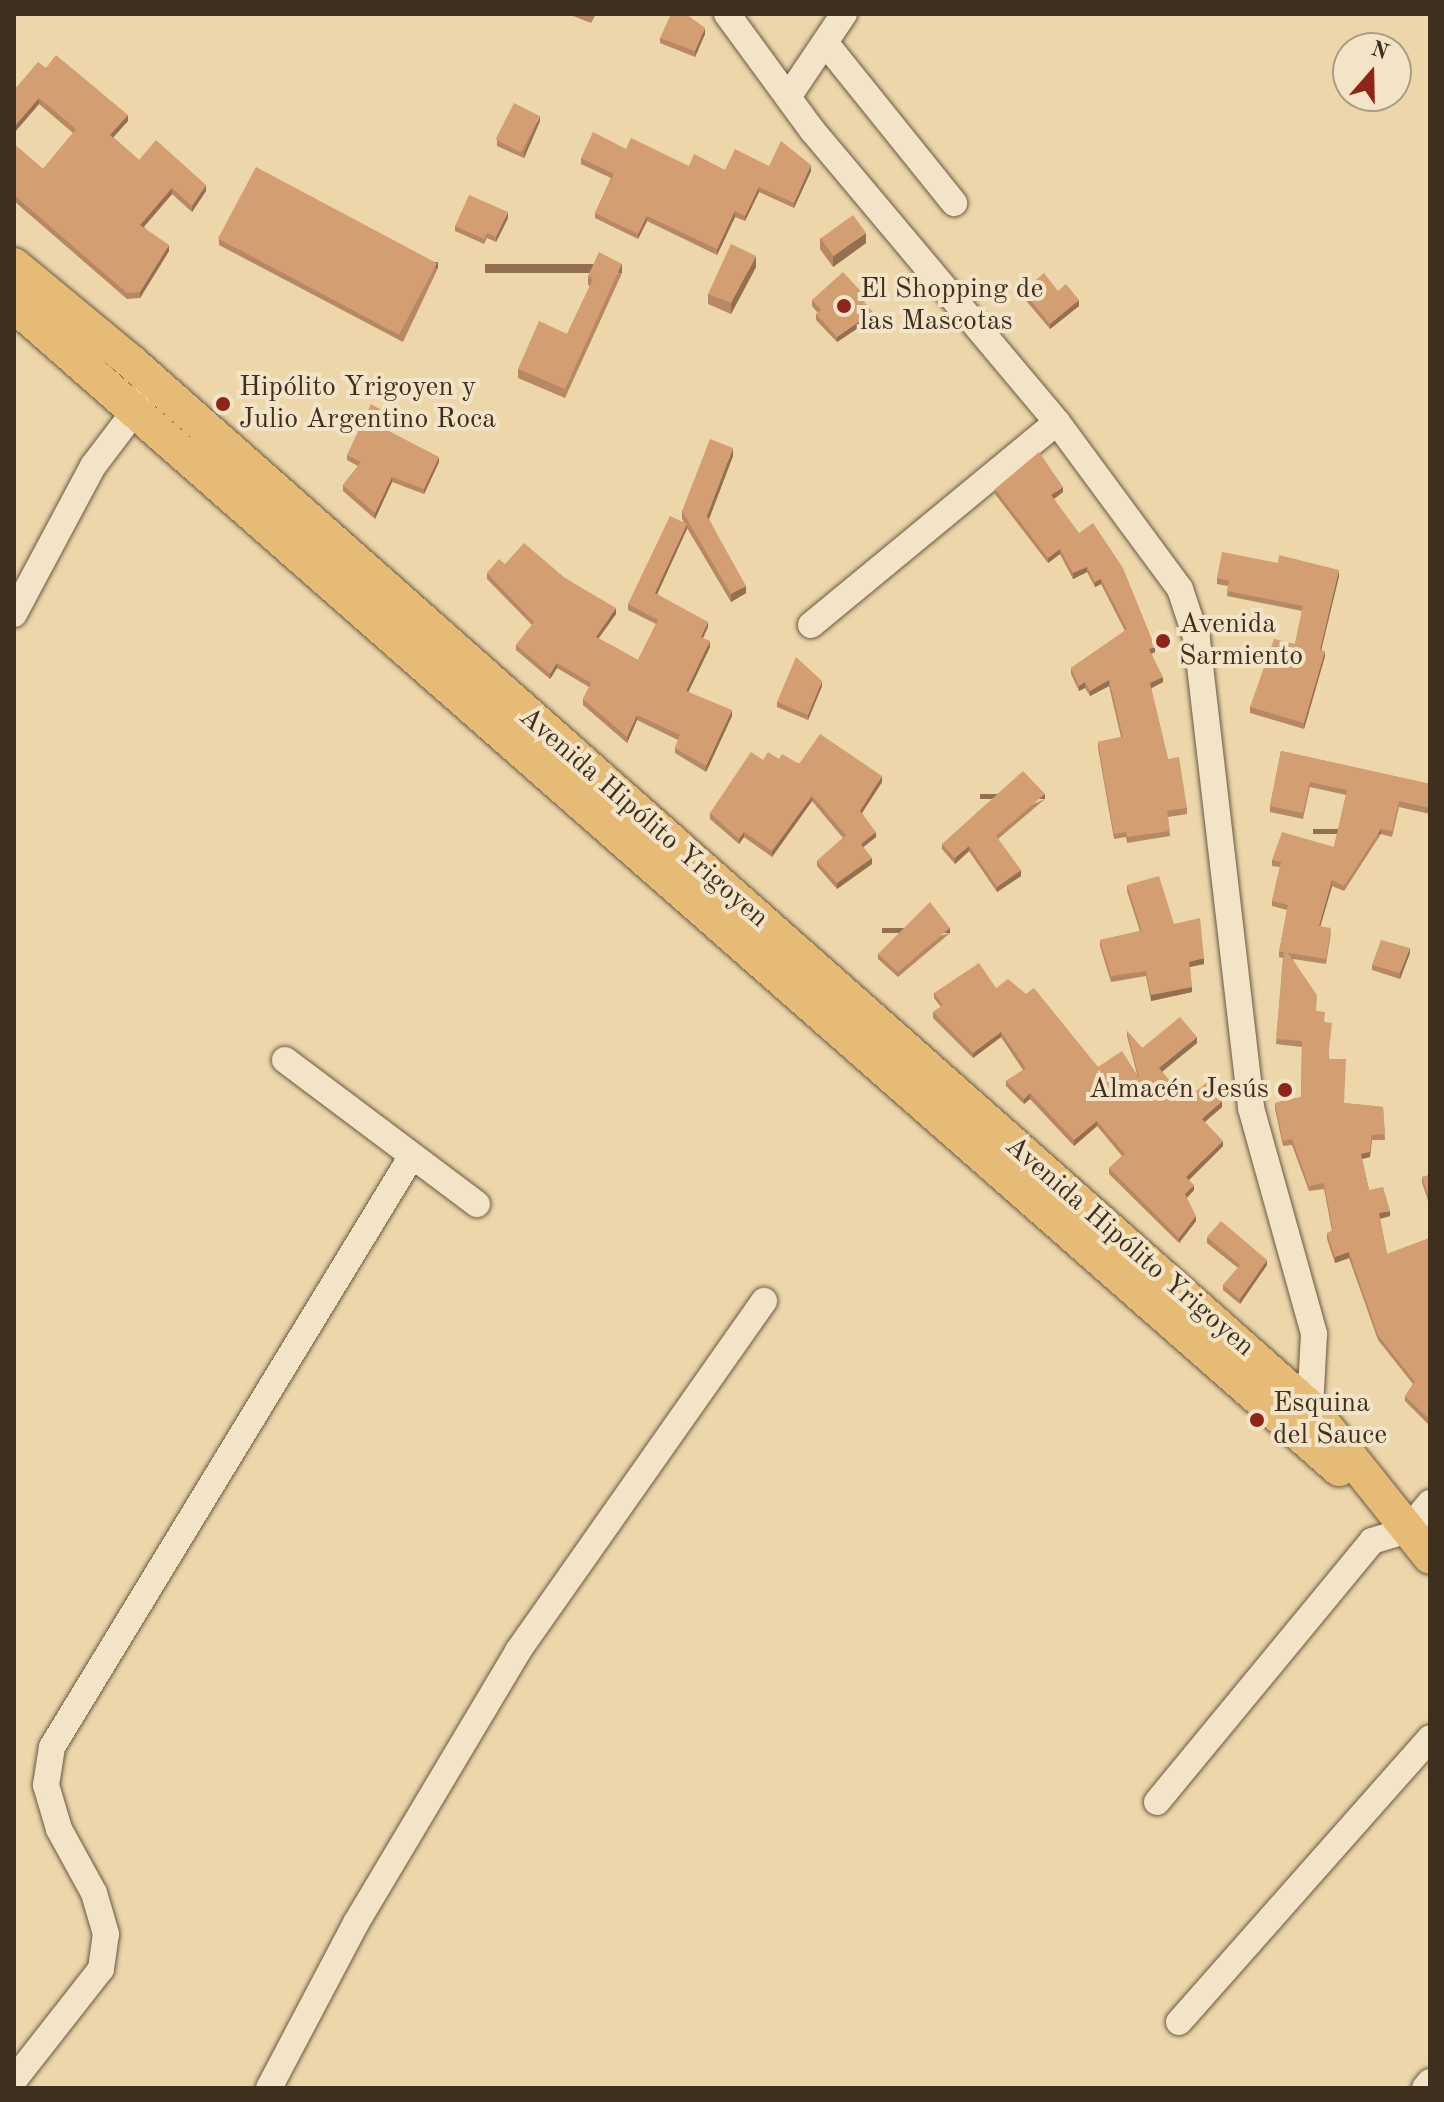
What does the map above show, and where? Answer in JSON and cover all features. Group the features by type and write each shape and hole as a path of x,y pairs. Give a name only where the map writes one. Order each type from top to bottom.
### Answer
{"main road":[{"name":"Avenida Hipólito Yrigoyen","path":"14,265 146,397 1304,1420 1430,1557"},
{"name":"Avenida Hipólito Yrigoyen","path":"14,305 146,397"}],"street":[{"path":"727,14 788,97 1057,422 1149,542 1180,589 1192,619 1251,1108 1314,1334 1304,1420"},
{"path":"788,97 827,45 844,14"},
{"path":"827,45 954,203"},
{"path":"14,614 93,466 146,397"},
{"path":"811,625 1057,422"},
{"path":"285,1060 410,1159 477,1204"},
{"path":"14,2080 101,1969 106,1934 94,1893 59,1829 46,1785 52,1747 410,1159"},
{"path":"269,2088 356,1923 518,1651 764,1301"},
{"path":"1157,1802 1372,1541 1408,1530 1430,1503"},
{"path":"1179,2022 1430,1738"},
{"path":"1425,2088 1430,2082"}],"building":[{"path":"671,14 686,14 705,28 695,51 660,38"},
{"path":"56,55 128,115 110,135 139,160 156,140 206,185 192,206 172,188 140,225 169,245 140,292 127,293 14,195 14,144 43,169 76,129 39,98 14,127 14,90 38,62 46,68"},
{"path":"514,103 540,116 521,153 495,140"},
{"path":"593,132 626,149 631,138 689,166 694,154 725,170 735,149 769,166 781,141 811,165 794,203 759,187 745,216 735,211 717,249 647,216 638,234 595,213 614,174 581,158"},
{"path":"256,167 437,263 399,335 218,239"},
{"path":"469,195 508,212 496,237 487,233 484,239 455,226"},
{"path":"853,215 866,233 834,256 821,239"},
{"path":"731,244 756,256 731,303 708,294"},
{"path":"599,252 622,264 565,389 518,369 539,321 567,334 593,279 588,276"},
{"path":"843,272 867,298 864,302 873,312 837,337 816,314 821,310 812,300"},
{"path":"1044,273 1058,291 1066,284 1079,300 1050,324 1023,291"},
{"path":"371,404 388,414 381,427 439,457 424,489 392,477 375,513 343,485 361,462 347,455"},
{"path":"710,439 733,448 707,516 746,586 731,594 682,511"},
{"path":"1039,452 1063,487 1051,495 1079,533 1093,523 1123,568 1155,647 1149,649 1163,677 1150,683 1168,759 1179,757 1187,808 1167,811 1170,831 1127,837 1126,832 1114,834 1098,742 1123,737 1109,680 1090,691 1085,682 1079,686 1071,668 1127,629 1101,579 1095,582 1087,567 1073,573 1060,549 1048,558 995,489"},
{"path":"670,516 687,524 655,593 708,622 701,637 710,641 686,691 732,710 706,766 675,748 680,735 637,715 627,737 583,699 591,683 557,663 550,674 516,645 534,622 487,573 499,559 505,564 524,543 565,578 616,608 596,637 638,660 658,620 628,604"},
{"path":"1222,552 1278,563 1279,555 1339,570 1320,650 1325,651 1304,723 1250,707 1274,639 1295,644 1303,606 1227,591 1229,581 1217,578"},
{"path":"796,657 822,681 808,715 777,702"},
{"path":"820,734 882,776 860,811 876,832 861,844 872,858 837,883 817,861 846,835 812,796 772,851 744,832 739,839 710,813 751,752 763,760 768,752 779,759 782,754 799,764"},
{"path":"1281,751 1430,784 1430,808 1399,801 1392,831 1381,829 1344,886 1332,880 1319,926 1331,928 1326,959 1288,953 1317,995 1316,1011 1325,1012 1324,1022 1332,1023 1328,1059 1346,1059 1344,1103 1383,1107 1385,1134 1372,1135 1370,1152 1361,1154 1369,1190 1383,1187 1390,1211 1379,1213 1387,1254 1430,1238 1430,1420 1405,1396 1415,1382 1378,1335 1349,1252 1335,1257 1327,1233 1333,1231 1324,1183 1309,1186 1292,1139 1283,1141 1275,1103 1301,1097 1302,1041 1276,1039 1284,952 1279,952 1288,905 1272,901 1281,862 1272,860 1282,832 1334,847 1347,790 1310,782 1303,813 1270,806"},
{"path":"1023,771 1045,794 996,836 1021,870 997,887 969,846 955,858 942,844"},
{"path":"1159,876 1174,924 1200,918 1204,958 1189,962 1192,987 1151,995 1146,971 1111,976 1100,940 1142,931 1127,885"},
{"path":"930,902 950,928 898,972 878,954"},
{"path":"1381,940 1410,948 1400,973 1372,965"},
{"path":"979,963 996,988 1008,979 1026,994 1034,988 1098,1067 1122,1051 1139,1078 1127,1031 1142,1048 1180,1017 1197,1037 1159,1068 1186,1100 1207,1082 1222,1101 1202,1119 1223,1141 1186,1177 1194,1185 1185,1194 1196,1216 1179,1238 1109,1168 1125,1154 1097,1121 1074,1140 1030,1093 1024,1099 1006,1081 1026,1068 1001,1032 973,1053 933,1012 943,1005 934,993"},
{"path":"1430,1175 1430,1201 1422,1177"},
{"path":"1221,1221 1267,1260 1240,1299 1223,1285 1240,1265 1207,1237"}],"place":[{"name":"El Shopping de las Mascotas","path":"844,306"},
{"name":"Hipólito Yrigoyen y Julio Argentino Roca","path":"223,404"},
{"name":"Avenida Sarmiento","path":"1163,641"},
{"name":"Almacén Jesús","path":"1285,1090"},
{"name":"Esquina del Sauce","path":"1257,1420"}]}
